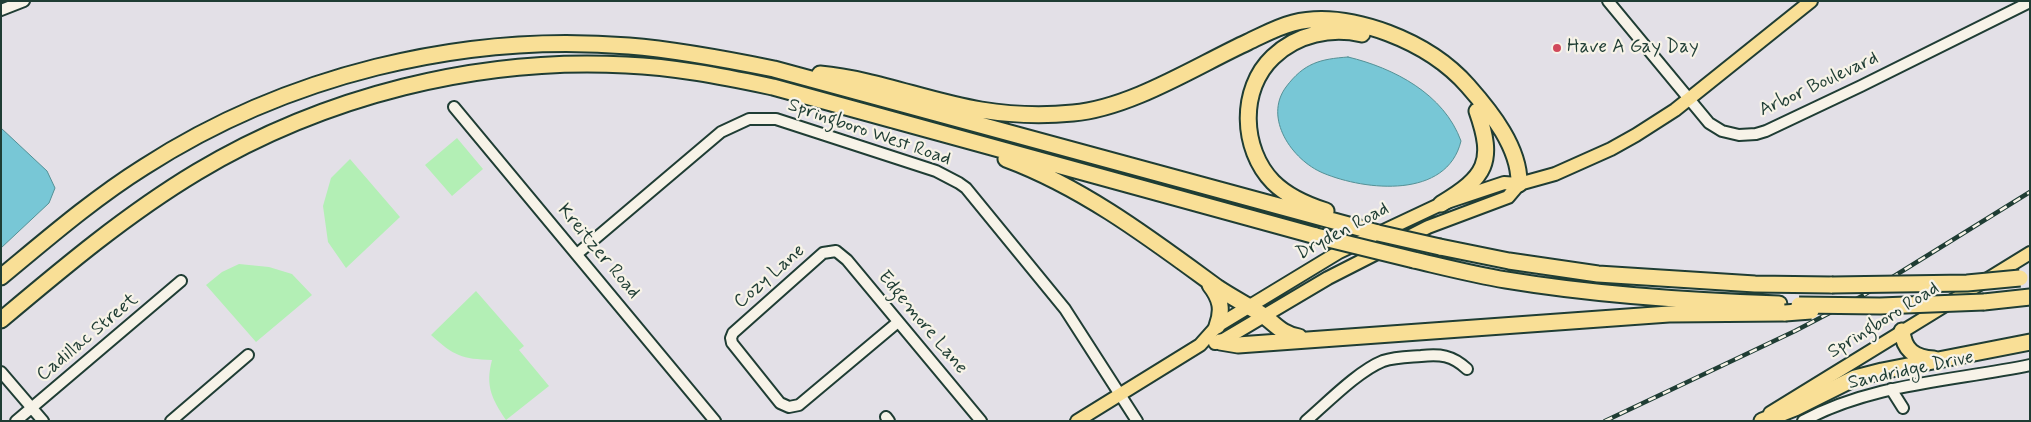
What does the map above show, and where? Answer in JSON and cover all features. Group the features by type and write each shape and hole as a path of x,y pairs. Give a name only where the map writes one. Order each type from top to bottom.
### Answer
{"highway":[{"path":"774,69 846,76 979,110 1019,116 1076,113 1100,108 1145,92 1280,28 1307,21 1327,19 1346,21 1373,27 1412,44 1449,68 1464,82 1490,114 1506,140 1519,170 1519,184"},
{"path":"1345,222 1293,197 1273,181 1259,161 1248,130 1248,111 1258,79 1273,57 1294,42 1315,34 1332,31 1353,32 1374,37 1403,48 1423,60 1465,95 1499,141 1511,173 1519,184"},
{"path":"1,277 120,183 199,135 234,118 292,94 369,70 460,51 551,44 637,47 709,55 774,69 1345,222 1378,233 1509,261 1598,274 1755,284 1967,283 2025,277"},
{"path":"1,320 53,276 140,209 199,171 238,149 319,114 381,94 438,80 510,68 626,64 722,76 773,87 1316,236 1506,280 1613,293 1799,305 1880,306"},
{"path":"1441,204 1467,187 1482,168 1487,152 1486,139 1477,111"},
{"path":"925,128 1050,178 1110,211 1201,275 1264,316 1282,332 1294,336 1344,337"},
{"path":"1201,275 1211,286 1220,301 1221,310 1217,326"},
{"path":"1220,342 1238,345 1669,314 1786,313 1880,306 1984,302 2030,297"},
{"path":"1902,331 1903,342 1912,354 1924,359 1941,359"},
{"path":"1762,421 1795,408 1855,378 2030,342"}],"main road":[{"name":"Dryden Road","path":"1077,421 1200,345 1217,326 1339,252 1441,204 1504,183 1519,184 1554,174 1611,149 1672,112 1811,1"},
{"name":"Dryden Road","path":"1200,345 1220,342 1328,278 1424,230 1508,197 1519,184"},
{"name":"Springboro Road","path":"1757,421 2030,253"}],"street":[{"path":"1,10 24,1"},
{"name":"Arbor Boulevard","path":"1608,1 1709,123 1717,129 1739,135 1756,134 1825,104 2030,2"},
{"name":"Kreitzer Road","path":"454,107 715,421"},
{"name":"Springboro West Road","path":"577,254 721,132 749,119 776,119 936,170 966,188 1065,309 1137,421"},
{"name":"Edgemore Lane","path":"834,251 847,260 981,421"},
{"name":"Cozy Lane","path":"834,251 823,253 732,335 732,343 780,403 794,407 799,405 898,322"},
{"name":"Cadillac Street","path":"16,421 181,281"},
{"path":"1306,421 1351,382 1382,362 1402,357 1442,354 1454,359 1467,369"},
{"path":"171,421 248,355"},
{"name":"Sandridge Drive","path":"1803,421 1855,398 1891,389 2030,366"},
{"path":"1,372 43,421"},
{"path":"1891,389 1903,408"}],"green space":[{"path":"457,138 483,169 452,196 425,165"},
{"path":"350,159 400,217 346,268 328,242 323,206 331,178"},
{"path":"239,264 269,267 292,274 312,295 256,342 206,285 222,272"},
{"path":"476,291 524,346 519,350 549,386 506,420 491,392 489,377 492,360 473,359 459,355 446,348 431,335"}],"water":[{"path":"1348,57 1383,68 1399,76 1415,85 1443,110 1453,124 1461,141 1453,160 1440,173 1423,181 1403,186 1361,184 1323,173 1312,167 1292,148 1284,137 1279,124 1280,99 1286,87 1306,67 1329,59"},
{"path":"1,128 47,171 55,188 49,203 1,248"}],"railway":[{"path":"1605,421 1795,331 1862,296 2030,192"}],"place":[{"name":"Have A Gay Day","path":"1557,48"}]}
